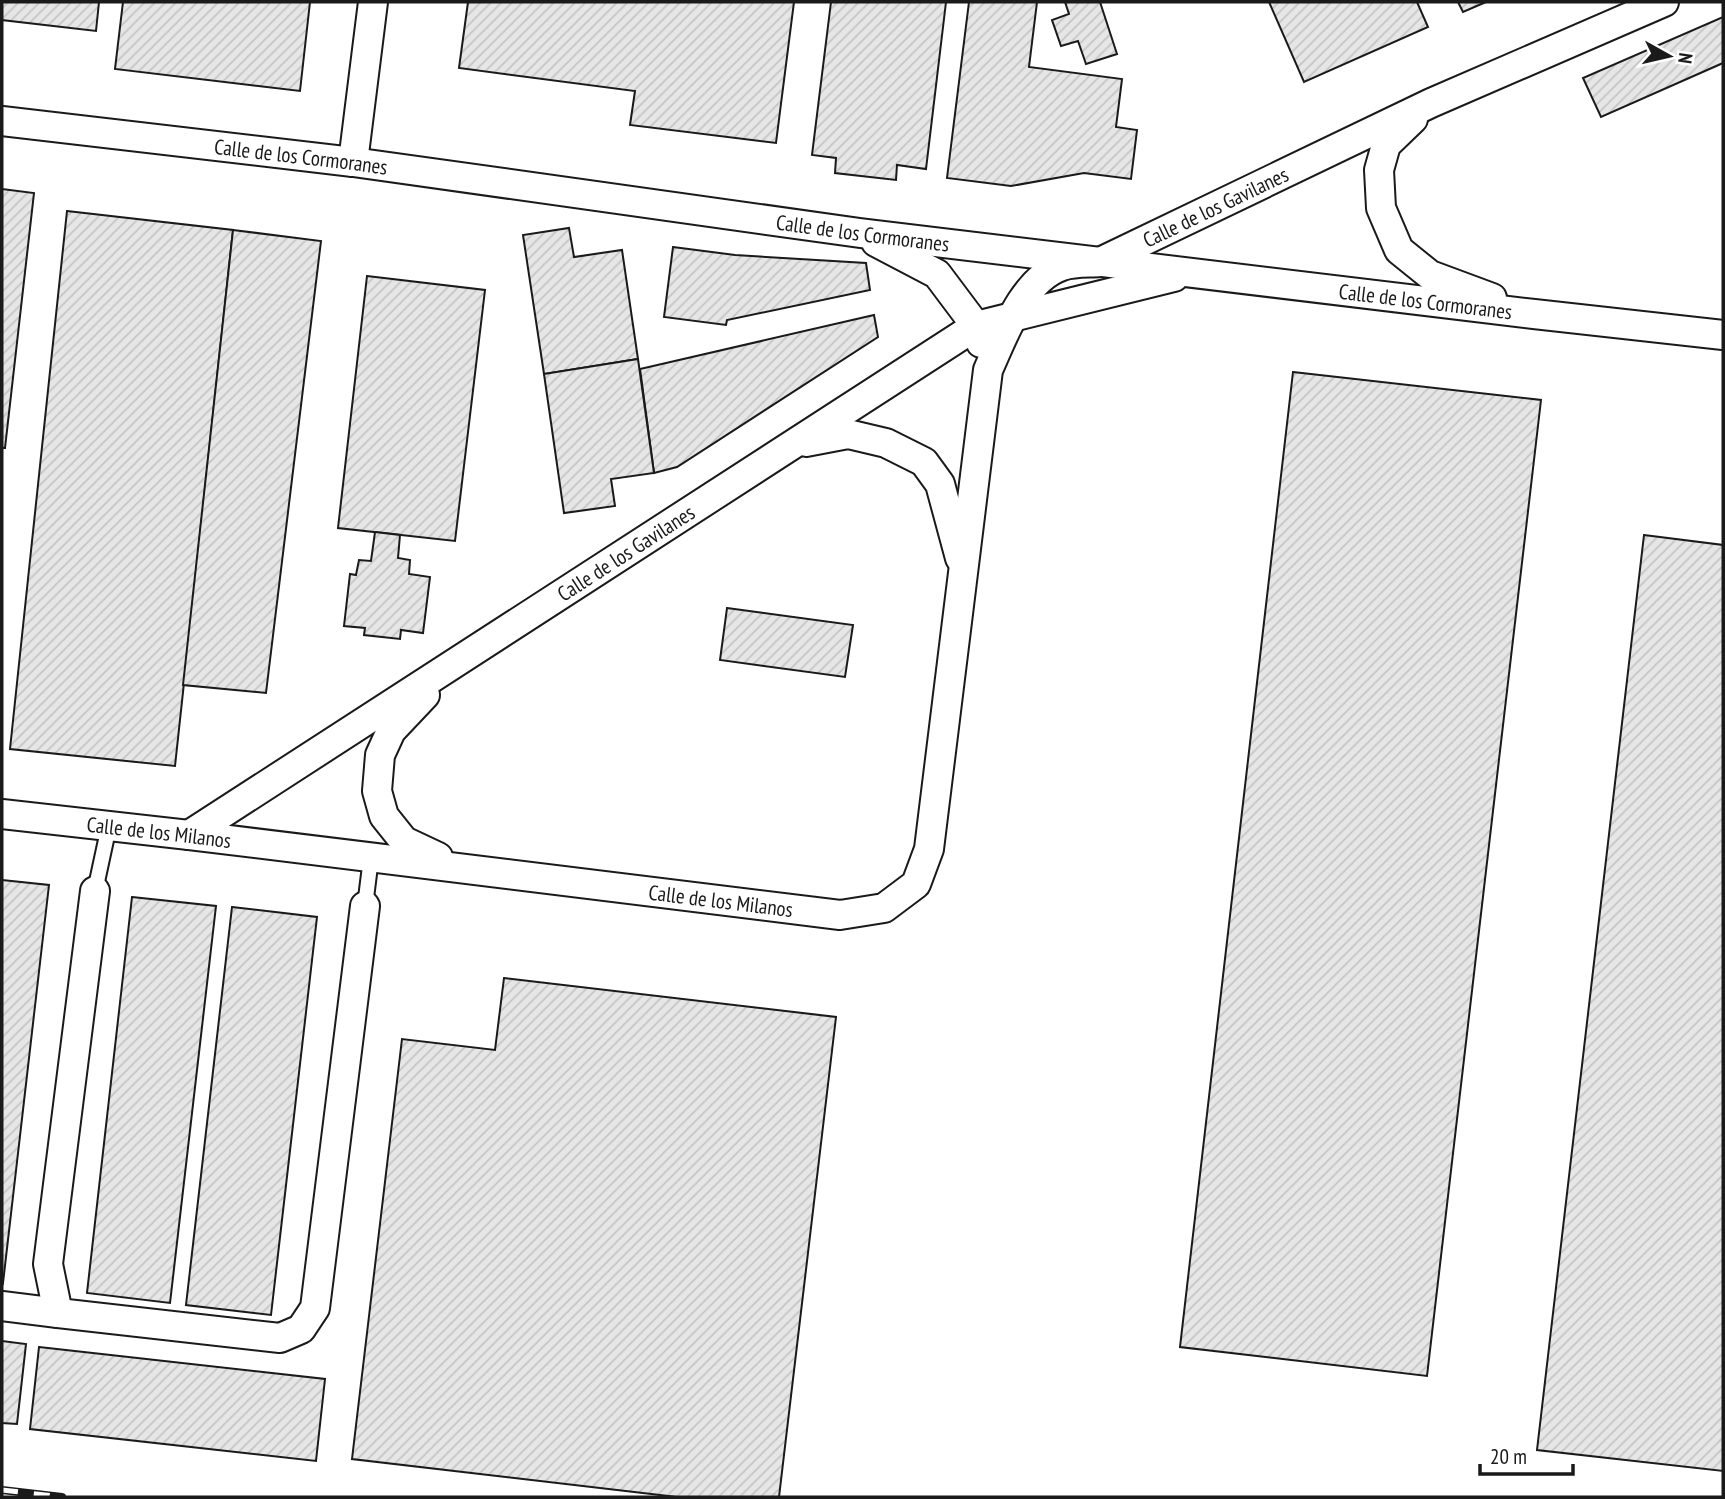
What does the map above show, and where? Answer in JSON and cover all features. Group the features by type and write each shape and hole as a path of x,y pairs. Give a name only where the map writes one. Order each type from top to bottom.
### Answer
{"street":[{"path":"353,162 373,2"},
{"name":"Calle de los Gavilanes","path":"988,370 1013,316 1037,280 1063,265 1100,262 1431,103 1664,2"},
{"name":"Calle de los Gavilanes","path":"1431,103 1386,145 1379,170 1381,208 1399,250 1430,275 1534,314"},
{"name":"Calle de los Cormoranes","path":"2,121 353,162 860,233 1723,335"},
{"path":"860,233 937,274 976,326 988,370"},
{"name":"Calle de los Gavilanes","path":"189,835 976,326 1190,273"},
{"name":"Calle de los Milanos","path":"2,814 840,915 884,908 916,884 929,849 988,370"},
{"name":"Calle de los Gavilanes","path":"793,445 848,434 886,443 925,462 940,484 964,572"},
{"name":"Calle de los Gavilanes","path":"458,661 391,731 380,755 377,791 384,816 404,841 467,869"},
{"path":"58,1313 48,1264 95,891"},
{"path":"2,1306 280,1338 301,1329 315,1308 365,906"}],"lane":[{"path":"95,891 109,826"},
{"path":"365,906 371,858"}],"building":[{"path":"2,2 99,2 96,31 2,20"},
{"path":"123,2 310,2 300,91 115,69"},
{"path":"468,2 794,2 776,143 630,125 635,91 459,68"},
{"path":"831,2 946,2 926,169 897,165 896,180 835,173 836,158 812,155"},
{"path":"969,2 1037,2 1029,67 1122,79 1116,127 1137,130 1131,179 1084,173 1011,186 947,178"},
{"path":"1065,2 1100,2 1117,54 1086,64 1078,41 1061,46 1052,20 1069,14"},
{"path":"1269,2 1417,2 1428,27 1304,82"},
{"path":"1458,2 1486,2 1463,12"},
{"path":"1723,17 1723,63 1601,117 1583,78"},
{"path":"2,189 34,193 5,448 2,448"},
{"path":"67,211 233,230 175,766 10,749"},
{"path":"569,228 574,257 622,250 638,359 544,374 523,235"},
{"path":"233,230 321,241 266,693 183,685"},
{"path":"673,247 735,255 866,263 870,290 727,320 726,325 664,317"},
{"path":"367,276 485,290 455,541 338,528"},
{"path":"874,315 878,337 677,467 654,473 640,369"},
{"path":"638,359 654,473 611,479 615,506 564,513 544,374"},
{"path":"1293,372 1541,400 1427,1376 1180,1347"},
{"path":"375,532 400,535 398,558 410,560 409,574 430,577 423,633 401,630 400,639 364,635 365,628 344,626 350,574 356,575 359,560 371,561"},
{"path":"1644,535 1723,545 1723,1471 1537,1450"},
{"path":"727,608 853,625 845,677 720,660"},
{"path":"2,880 49,885 3,1283 2,1282"},
{"path":"132,897 216,906 170,1303 87,1293"},
{"path":"232,907 317,917 271,1315 186,1305"},
{"path":"504,978 836,1017 779,1497 677,1497 352,1459 402,1039 495,1050"},
{"path":"2,1341 26,1344 17,1424 2,1423"},
{"path":"39,1347 325,1379 316,1461 30,1429"}],"railway":[{"path":"2,1490 62,1497"}]}
